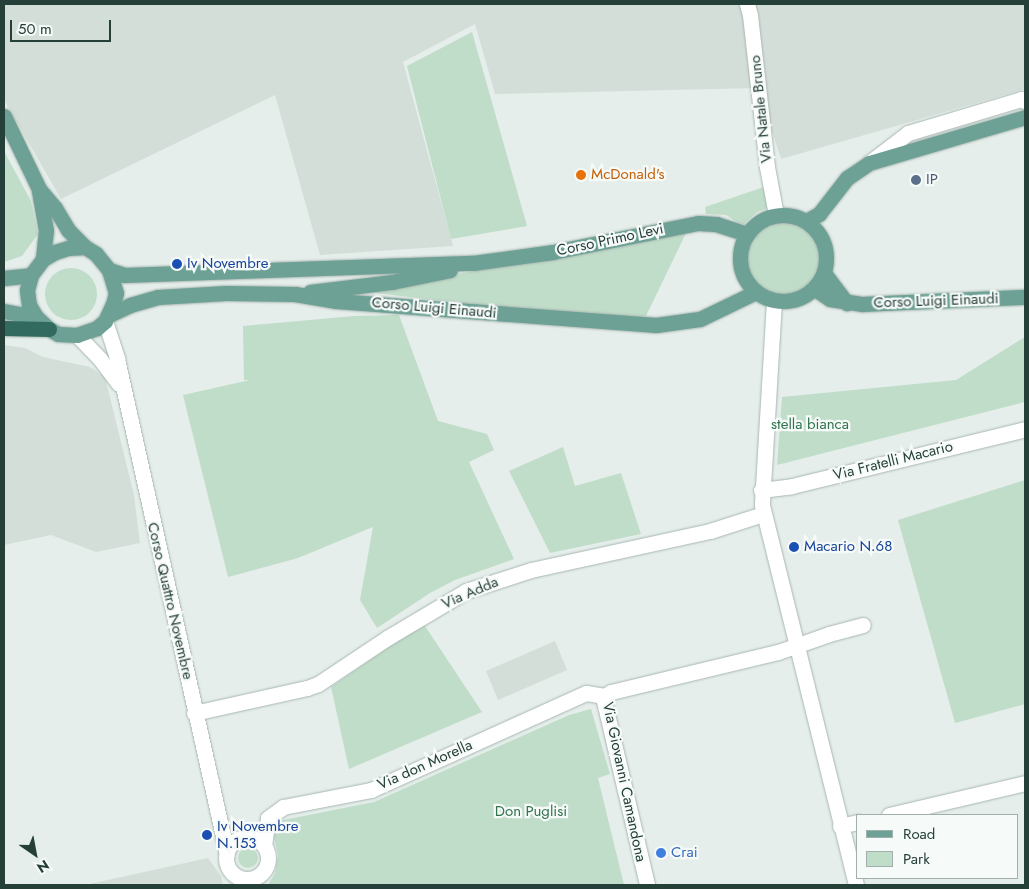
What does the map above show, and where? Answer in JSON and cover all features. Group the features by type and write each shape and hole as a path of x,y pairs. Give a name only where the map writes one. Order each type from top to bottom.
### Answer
{"highway":[{"path":"4,328 49,329"}],"main road":[{"path":"4,116 39,189 55,208 68,230 85,247 96,254 109,270 116,293 107,318 97,328 76,335 58,334 49,329 36,317 29,305 27,290 31,275 44,259 68,248 85,247"},
{"path":"806,220 819,214 847,178 869,163 1025,116"},
{"path":"39,189 46,230 44,259"},
{"path":"823,241 818,231 806,220 788,214 776,214 764,218 747,234 741,245 740,264 747,283 756,292 778,301 805,295 814,288 824,273 826,262 823,220 827,206"},
{"name":"Corso Primo Levi","path":"295,294 392,282 473,263 553,252 690,224 716,224 747,234"},
{"name":"Corso Primo Levi","path":"109,270 124,275 473,263"},
{"path":"824,273 847,303"},
{"path":"4,278 31,275"},
{"name":"Corso Luigi Einaudi","path":"814,288 830,299 847,303 1025,297"},
{"name":"Corso Luigi Einaudi","path":"107,318 130,305 158,297 226,293 295,294 336,301 656,325 700,318 756,292"},
{"path":"4,311 36,317"}],"street":[{"name":"Via Natale Bruno","path":"747,4 750,15 767,167 776,214"},
{"path":"869,163 908,133 1021,99 1025,101"},
{"path":"778,301 772,331 761,490 763,514 855,884"},
{"name":"Corso Quattro Novembre","path":"107,318 226,854"},
{"name":"Corso Quattro Novembre","path":"76,335 100,359 123,390"},
{"name":"Via Fratelli Macario","path":"761,490 792,486 1025,429"},
{"name":"Via Adda","path":"194,713 318,684 395,633 466,591 531,570 710,531 763,514"},
{"path":"796,646 863,625"},
{"name":"Via Giovanni Camandona","path":"647,885 604,701 605,696 611,692 796,646"},
{"name":"Via don Morella","path":"264,846 268,818 283,807 371,790 586,693 605,696"},
{"path":"893,814 1025,783"},
{"name":"Corso Quattro Novembre","path":"216,812 238,839"},
{"path":"840,826 856,822"},
{"path":"252,838 264,846 267,864 260,874 249,882 231,872 226,860 226,854 238,839 252,838"}],"shaded area":[{"path":"4,4 1025,4 1025,89 781,159 758,88 495,94 475,24 403,62 453,246 320,255 275,95 61,199 4,100"},
{"path":"4,345 25,348 43,357 90,367 105,377 134,495 140,543 96,552 51,535 4,545"},
{"path":"555,641 567,670 498,700 486,671"},
{"path":"208,858 221,876 223,885 85,885"}],"green space":[{"path":"472,32 527,226 451,239 407,66"},
{"path":"4,151 31,201 38,234 22,256 4,262"},
{"path":"764,187 768,208 757,212 744,224 738,223 726,215 706,214 705,207"},
{"path":"783,220 797,223 809,231 817,243 820,257 817,271 809,283 797,291 783,294 769,291 757,283 749,271 746,257 749,243 757,231 769,223"},
{"path":"688,229 646,316 614,322 368,292 444,276 538,261"},
{"path":"71,268 81,270 89,276 95,284 97,294 95,304 89,312 81,318 71,320 61,318 53,312 47,304 45,294 47,284 53,276 61,270"},
{"path":"399,315 438,421 487,434 494,450 469,462 514,559 455,580 430,593 377,628 360,600 373,527 298,558 228,577 183,395 250,380 244,380 243,326 354,316"},
{"name":"stella bianca","path":"1025,337 1025,402 777,465 782,397 956,380"},
{"path":"563,447 575,486 621,473 641,534 550,553 509,471"},
{"path":"1025,480 1025,704 955,723 898,520"},
{"path":"423,623 482,712 349,769 331,687"},
{"name":"Don Puglisi","path":"591,709 610,774 598,778 624,885 268,885 275,873 278,855 273,833 278,821 374,802 569,715"},
{"path":"248,848 255,851 258,858 255,865 248,868 241,865 238,858 241,851"}],"place":[{"name":"McDonald's","path":"581,175"},
{"name":"IP","path":"916,180"},
{"name":"Iv Novembre","path":"177,264"},
{"name":"Macario N.68","path":"794,547"},
{"name":"Iv Novembre N.153","path":"207,835"},
{"name":"Crai","path":"661,853"}]}
